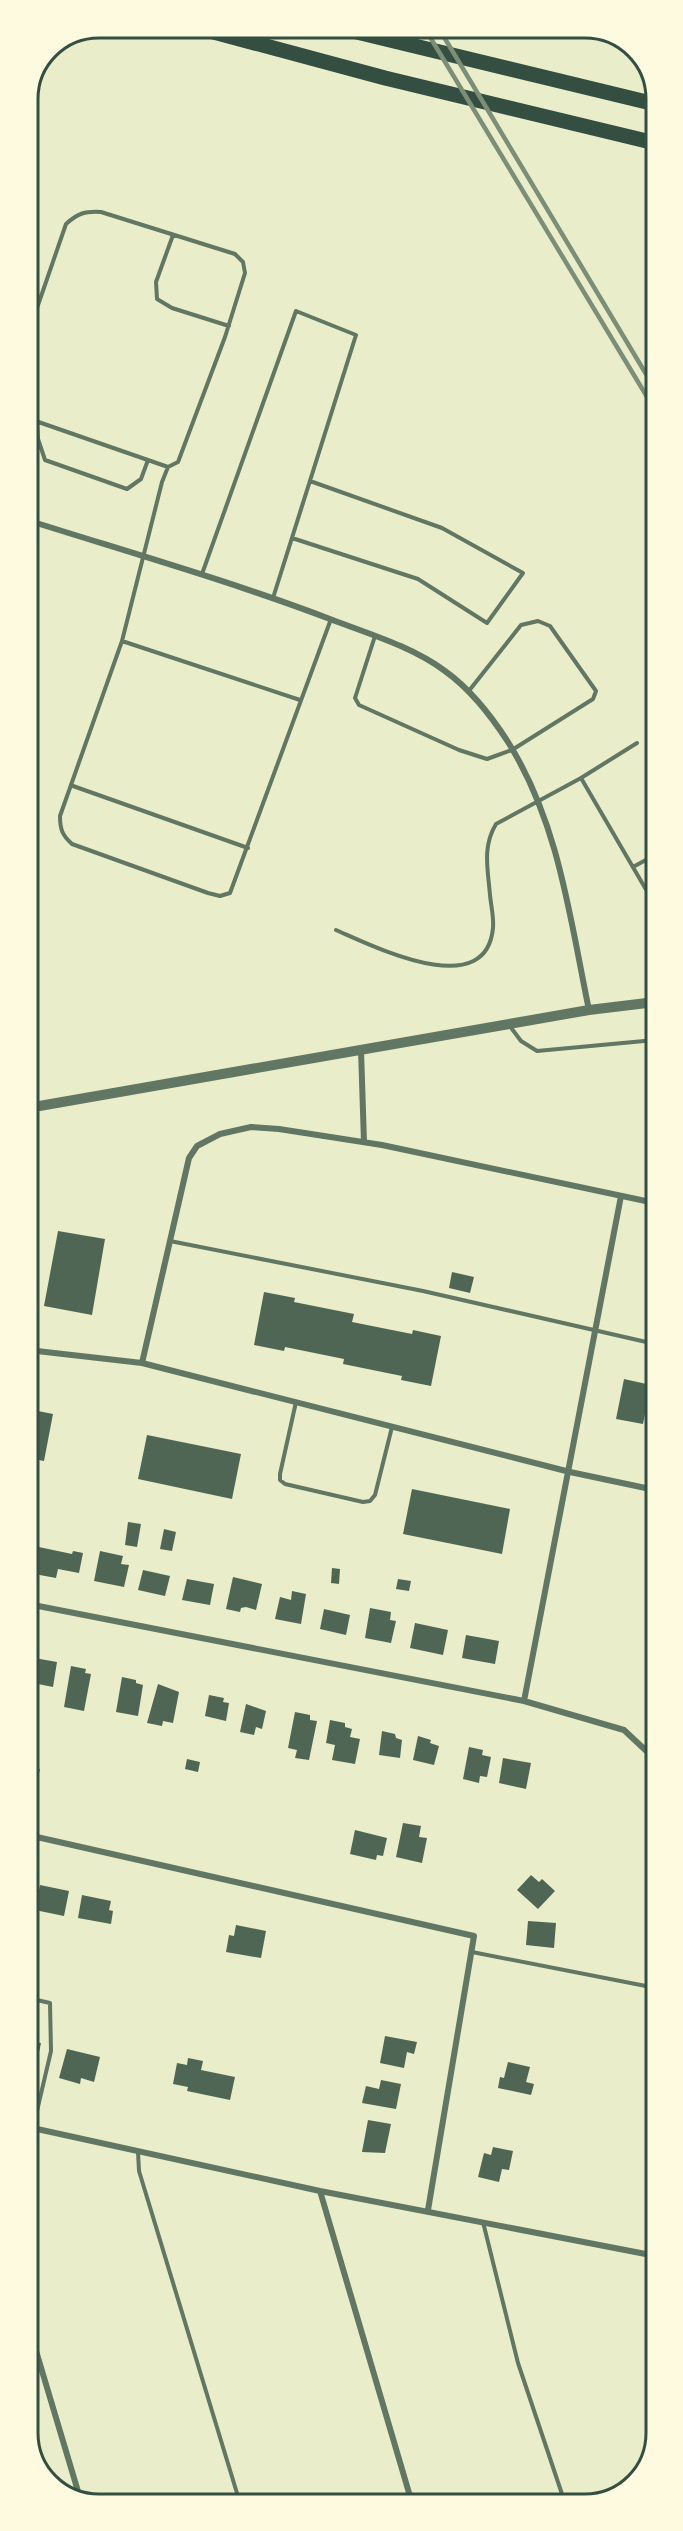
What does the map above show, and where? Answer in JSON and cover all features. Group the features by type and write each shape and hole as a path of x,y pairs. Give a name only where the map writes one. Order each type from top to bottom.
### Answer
{"highway":[{"path":"236,38 385,78 645,140"},
{"path":"375,38 645,102"}],"street":[{"path":"38,523 273,598 405,647 446,671 482,706 512,750 538,802 551,833 589,1010"},
{"path":"38,1106 589,1010 645,1003"},
{"path":"361,1050 364,1142"},
{"path":"142,1363 189,1158 197,1146 208,1138 251,1127 364,1142 645,1201"},
{"path":"524,1701 570,1472 621,1196"},
{"path":"38,1351 142,1363 570,1472 645,1488"},
{"path":"38,1606 524,1701 624,1731 645,1750"},
{"path":"38,1837 474,1936 428,2210"},
{"path":"38,2130 320,2191 428,2210 645,2256"},
{"path":"320,2191 409,2494"},
{"path":"38,2358 77,2490"}],"lane":[{"path":"38,305 66,224 76,215 87,211 101,212 236,254 243,262 245,273 229,326 177,462 168,467 162,482 122,641 60,822 64,836 72,844 208,893 220,896 230,893 331,619"},
{"path":"173,235 156,282 157,299 172,308 229,326"},
{"path":"202,575 296,311 356,335 273,598"},
{"path":"38,422 168,467"},
{"path":"38,439 45,460 127,489 141,479 148,460"},
{"path":"292,538 418,579 487,622 523,573 442,528 310,481"},
{"path":"375,636 355,698 358,705 459,750 487,759 512,750 593,699 596,691 550,626 538,621 521,625 468,693"},
{"path":"122,641 300,700"},
{"path":"336,930 423,964 449,966 474,961 485,949 493,927 486,849 489,836 496,824 581,778 638,743"},
{"path":"581,778 645,888"},
{"path":"72,786 248,848"},
{"path":"633,867 645,860"},
{"path":"508,1024 521,1041 537,1051 645,1041"},
{"path":"170,1241 423,1291 645,1342"},
{"path":"296,1402 280,1474 280,1480 285,1484 363,1502 370,1501 375,1495 392,1427"},
{"path":"472,1952 645,1986"},
{"path":"38,2000 50,2003 51,2051 38,2101"},
{"path":"138,2151 139,2171 237,2493"},
{"path":"483,2221 518,2363 563,2494"}],"building":[{"path":"58,1231 105,1239 92,1315 44,1306"},
{"path":"452,1272 474,1277 470,1293 449,1288"},
{"path":"264,1292 295,1298 294,1302 354,1314 352,1322 412,1334 413,1330 441,1336 431,1386 401,1380 402,1376 343,1364 344,1359 285,1347 284,1351 254,1345"},
{"path":"624,1379 645,1384 643,1424 616,1419"},
{"path":"38,1411 53,1414 44,1461 38,1460"},
{"path":"147,1435 241,1454 232,1499 138,1479"},
{"path":"412,1489 510,1509 502,1554 403,1534"},
{"path":"128,1522 141,1524 137,1547 125,1545"},
{"path":"164,1529 176,1532 172,1551 160,1549"},
{"path":"38,1547 72,1554 73,1551 83,1553 79,1573 58,1569 56,1578 38,1575"},
{"path":"100,1551 123,1556 121,1564 129,1565 124,1587 94,1581"},
{"path":"332,1568 340,1569 339,1584 331,1583"},
{"path":"143,1570 170,1576 165,1596 138,1590"},
{"path":"233,1577 262,1584 256,1610 246,1607 241,1608 240,1612 226,1609"},
{"path":"187,1579 214,1584 210,1605 182,1600"},
{"path":"398,1579 411,1581 409,1591 396,1589"},
{"path":"292,1591 306,1594 301,1624 275,1619 280,1597 291,1600"},
{"path":"370,1608 391,1612 390,1620 396,1621 391,1643 365,1638"},
{"path":"324,1609 350,1615 346,1635 320,1629"},
{"path":"415,1623 448,1630 443,1655 410,1648"},
{"path":"466,1635 499,1641 495,1664 462,1658"},
{"path":"38,1659 57,1662 53,1687 38,1684"},
{"path":"71,1666 86,1669 85,1673 91,1674 84,1711 64,1707"},
{"path":"122,1677 136,1680 136,1683 143,1685 138,1716 116,1712"},
{"path":"158,1684 179,1692 173,1723 163,1721 162,1726 147,1723"},
{"path":"209,1695 224,1698 223,1702 229,1703 226,1721 205,1716"},
{"path":"246,1704 266,1711 262,1729 256,1727 254,1735 240,1732"},
{"path":"295,1712 310,1715 310,1720 317,1721 309,1760 295,1758 297,1750 288,1748"},
{"path":"330,1720 345,1723 345,1727 352,1729 350,1737 360,1739 355,1764 332,1760 335,1745 326,1743"},
{"path":"382,1731 395,1734 396,1738 402,1740 400,1758 379,1755"},
{"path":"418,1736 431,1740 430,1743 439,1746 434,1765 413,1760"},
{"path":"469,1747 483,1750 482,1755 491,1757 487,1777 480,1776 479,1783 463,1779"},
{"path":"503,1758 531,1763 526,1789 499,1783"},
{"path":"187,1759 200,1762 198,1772 185,1769"},
{"path":"403,1823 421,1826 419,1837 427,1838 422,1863 396,1857"},
{"path":"355,1830 387,1838 383,1856 377,1855 376,1860 350,1854"},
{"path":"531,1875 539,1882 542,1879 555,1891 538,1909 517,1890"},
{"path":"40,1885 69,1891 64,1916 38,1911"},
{"path":"82,1895 111,1901 109,1910 113,1911 111,1924 78,1918"},
{"path":"528,1921 556,1923 554,1948 526,1945"},
{"path":"236,1925 266,1931 261,1958 226,1952 229,1935 234,1936"},
{"path":"385,2036 417,2042 414,2054 407,2052 404,2068 380,2063"},
{"path":"67,2049 100,2057 94,2082 81,2078 80,2084 59,2078"},
{"path":"188,2058 203,2061 201,2070 235,2077 230,2100 187,2091 188,2087 173,2084 177,2063 187,2065"},
{"path":"508,2062 530,2067 526,2082 534,2084 531,2095 498,2088 500,2077 504,2078"},
{"path":"381,2080 401,2084 396,2109 362,2103 366,2086 379,2089"},
{"path":"368,2120 391,2124 385,2153 362,2152"},
{"path":"493,2147 513,2151 509,2170 502,2169 499,2182 478,2177 484,2153 491,2155"}],"railway":[{"path":"431,38 645,393"},
{"path":"445,38 645,372"}]}
